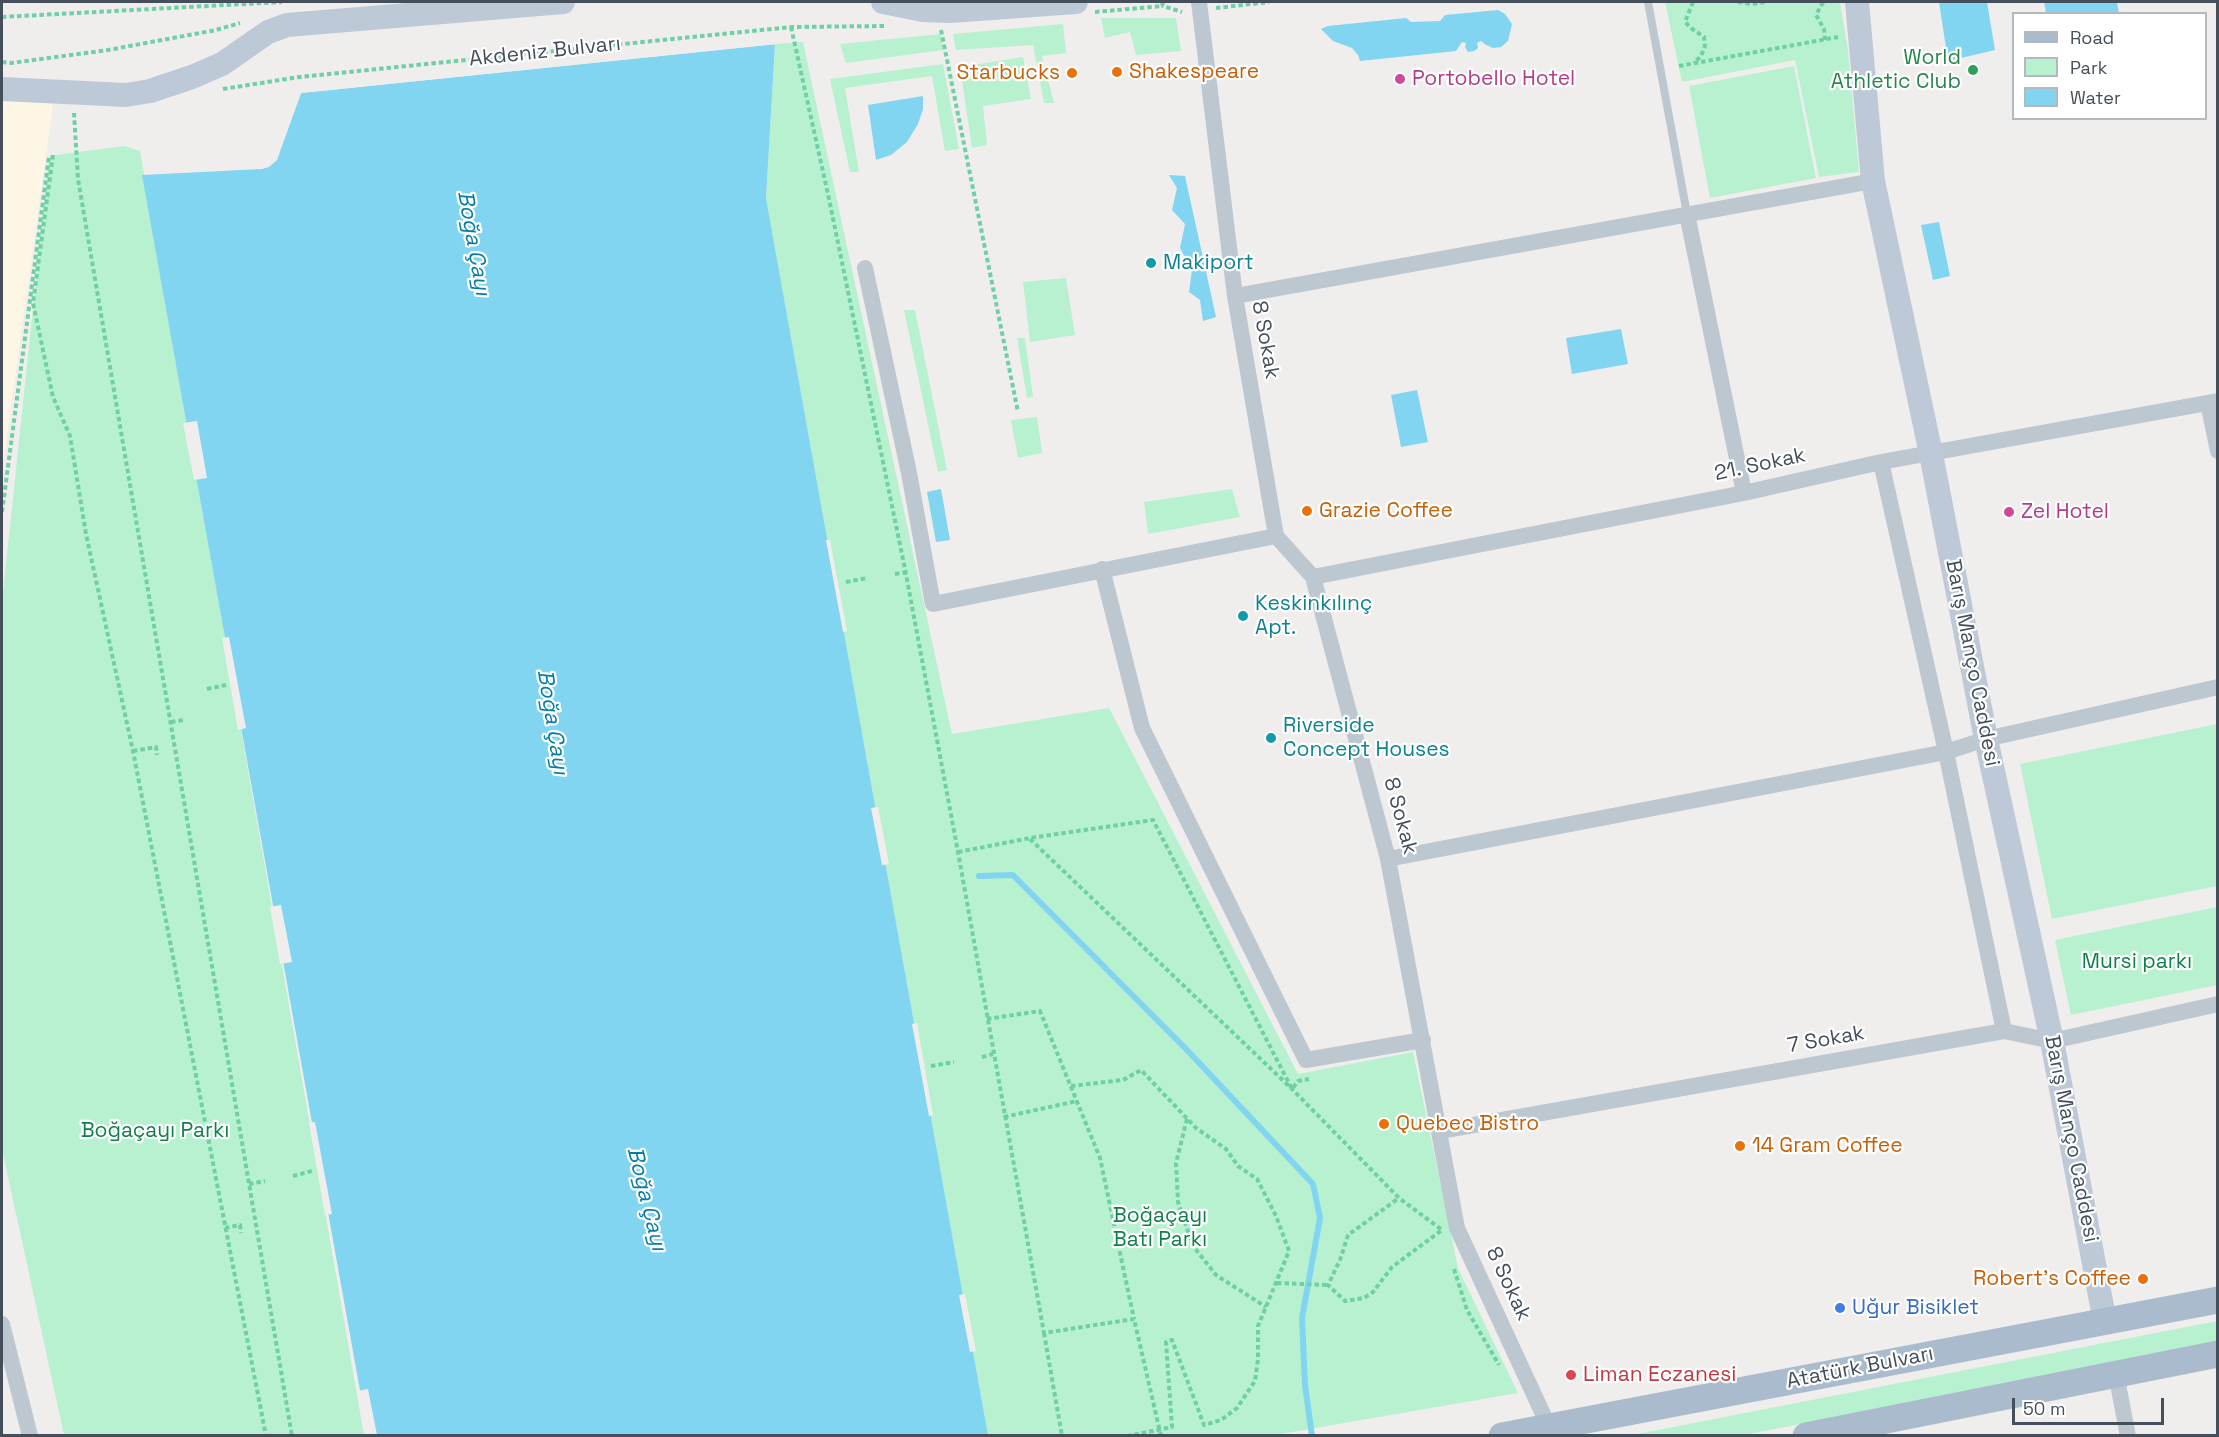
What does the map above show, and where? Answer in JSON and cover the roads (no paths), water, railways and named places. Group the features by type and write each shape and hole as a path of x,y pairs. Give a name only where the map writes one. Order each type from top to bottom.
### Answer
{"main road":[{"name":"Atatürk Bulvarı","path":"1502,1436 2217,1300"},
{"path":"1806,1436 2217,1354"}],"street":[{"path":"2,89 126,94 150,91 222,64 268,32 287,25 563,2"},
{"path":"883,2 923,10 950,11 1076,2"},
{"name":"8 Sokak","path":"1199,2 1235,297 1276,536 1312,577 1388,859 1457,1228 1549,1427"},
{"name":"Barış Manço Caddesi","path":"1857,2 1873,181 1931,454 1986,740 2052,1041 2105,1322"},
{"path":"1235,297 1873,181"},
{"path":"1687,214 1744,493"},
{"path":"866,268 909,473 933,604 1276,536"},
{"path":"2213,402 2217,451"},
{"name":"21. Sokak","path":"1312,577 1744,493 1881,462 2213,402"},
{"path":"1881,462 1946,752 2004,1031"},
{"path":"1102,569 1142,728 1306,1060 1423,1040"},
{"path":"1388,859 1946,752 1986,740 2217,687"},
{"name":"7 Sokak","path":"1440,1131 2004,1031 2052,1041 2217,1004"},
{"path":"2,1324 30,1436"},
{"path":"2116,1374 2128,1436"}],"lane":[{"path":"1648,2 1687,214"}],"water":[{"path":"1939,2 1987,2 1995,50 1948,61"},
{"path":"2044,2 2117,2 2119,12 2046,12"},
{"path":"1498,10 1505,14 1512,24 1508,41 1501,47 1493,48 1481,41 1477,43 1478,48 1468,52 1465,47 1466,43 1462,42 1456,51 1360,61 1352,48 1333,41 1321,29 1328,26 1406,18 1411,22 1440,21 1445,15"},
{"name":"Boğa Çayı","path":"775,44 766,198 988,1435 368,1435 142,175 269,167 277,160 301,93"},
{"path":"923,96 923,109 918,124 907,142 891,155 876,160 868,105"},
{"path":"1169,175 1185,176 1216,317 1203,321 1200,300 1189,292 1192,270 1180,248 1185,224 1172,210 1177,188"},
{"path":"1939,222 1950,276 1933,280 1921,225"},
{"path":"1621,329 1628,364 1572,374 1566,338"},
{"path":"1417,390 1428,442 1401,447 1391,395"},
{"path":"941,489 950,540 936,542 927,492"}],"waterway":[{"path":"979,876 1013,875 1187,1050 1313,1184 1320,1218 1302,1318 1305,1385 1312,1436"}],"place":[{"name":"World Athletic Club","path":"1973,70"},
{"name":"Shakespeare","path":"1117,72"},
{"name":"Starbucks","path":"1072,73"},
{"name":"Portobello Hotel","path":"1400,79"},
{"name":"Makiport","path":"1151,263"},
{"name":"Grazie Coffee","path":"1307,511"},
{"name":"Zel Hotel","path":"2009,512"},
{"name":"Keskinkılınç Apt.","path":"1243,616"},
{"name":"Riverside Concept Houses","path":"1271,738"},
{"name":"Quebec Bistro","path":"1384,1124"},
{"name":"14 Gram Coffee","path":"1740,1146"},
{"name":"Robert's Coffee","path":"2143,1279"},
{"name":"Uğur Bisiklet","path":"1840,1308"},
{"name":"Liman Eczanesi","path":"1571,1375"}],"park label":[{"name":"Mursi parkı","path":"2137,962"},
{"name":"Boğaçayı Parkı","path":"155,1131"},
{"name":"Boğaçayı Batı Parkı","path":"1160,1228"}]}
